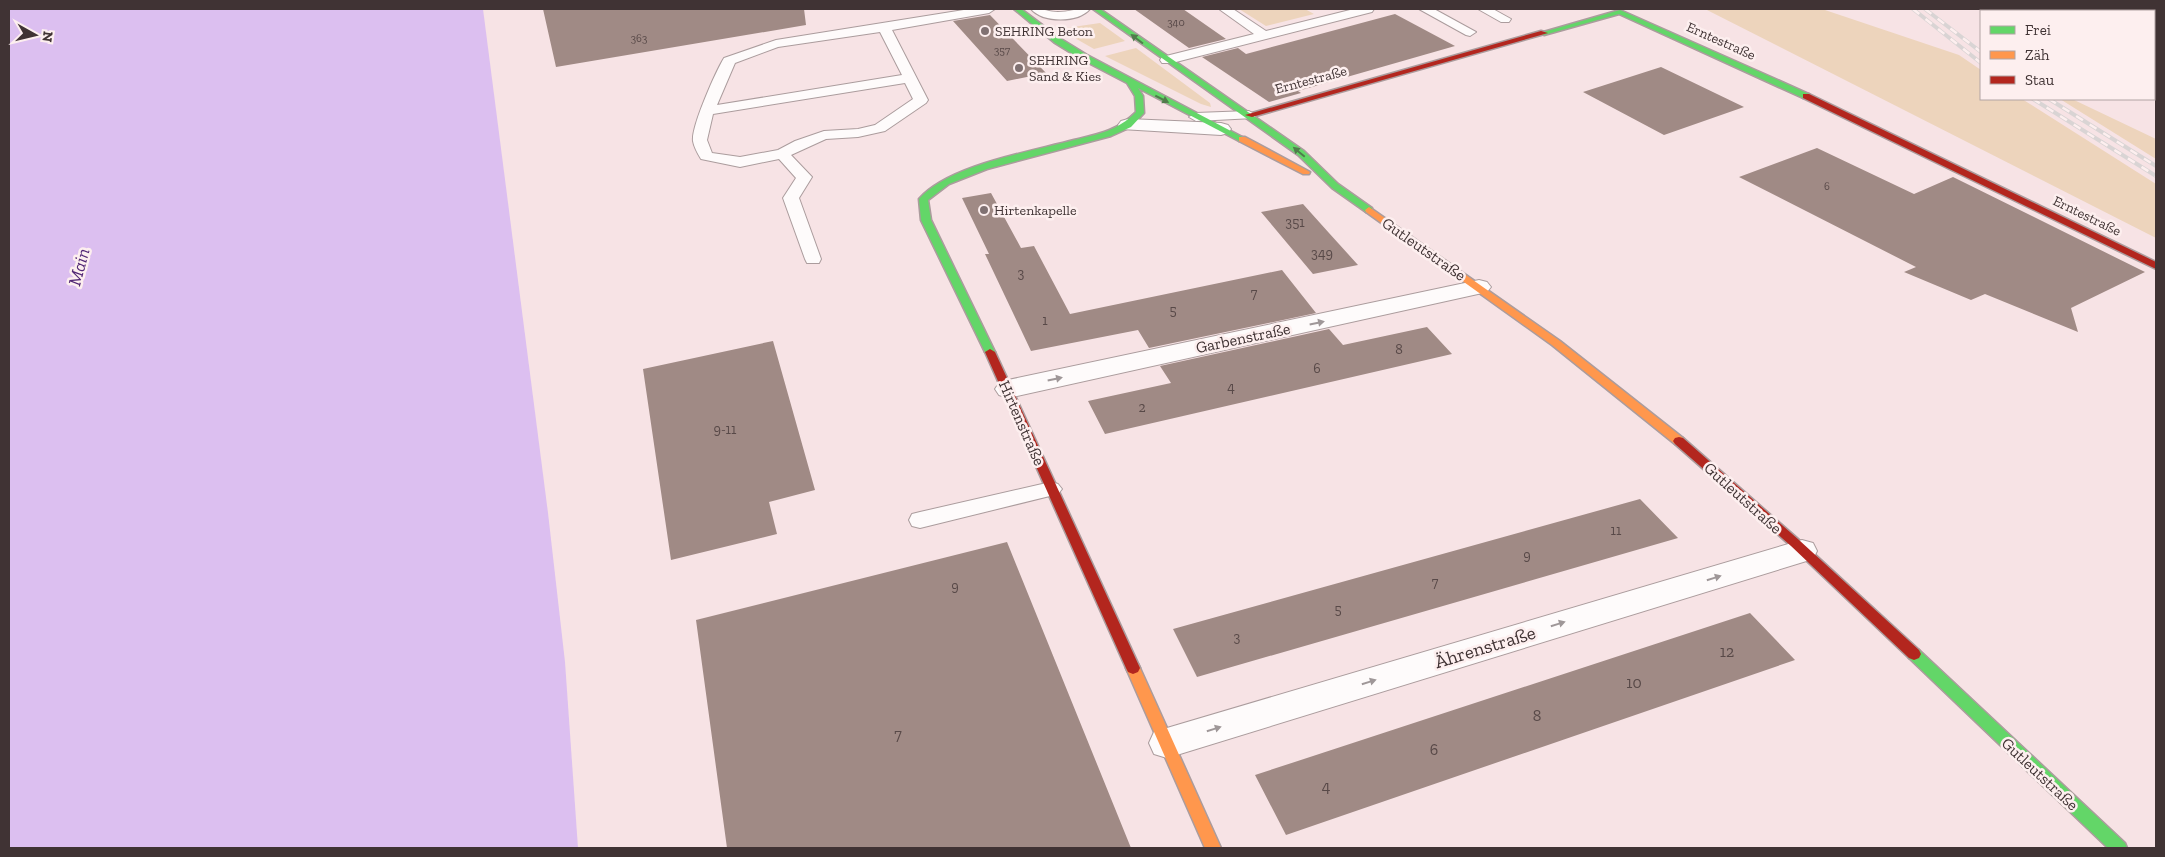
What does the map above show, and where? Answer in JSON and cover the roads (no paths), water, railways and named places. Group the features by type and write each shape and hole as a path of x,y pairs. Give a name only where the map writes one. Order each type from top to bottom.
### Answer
{"street":[{"name":"Gutleutstraße","path":"1017,9 1058,41 1131,83 1335,186 1479,287 1591,370 1683,444 1802,551 2119,848"},
{"name":"Gutleutstraße","path":"1096,9 1301,153 1335,186"},
{"name":"Erntestraße","path":"1249,115 1264,109 1616,10 1839,111 2156,266"},
{"path":"1128,126 1140,113 1139,96 1131,83"},
{"name":"Hirtenstraße","path":"1213,848 1051,489 1008,389 926,220 923,199 946,182 984,167 1108,134 1128,126 1221,129"},
{"name":"Garbenstraße","path":"1008,389 1479,287"},
{"name":"Ährenstraße","path":"1167,743 1802,551"}],"lane":[{"path":"884,28 921,100 880,128 858,133 824,136 800,144 782,154 740,162 706,156 700,140 707,111 729,61 776,44 884,28 990,9"},
{"path":"1037,9 1056,16 1084,9"},
{"path":"1225,9 1262,34"},
{"path":"1321,9 1335,17"},
{"path":"1167,60 1262,34 1368,9"},
{"path":"1426,9 1470,32"},
{"path":"1484,9 1505,19"},
{"path":"707,111 910,78"},
{"name":"Gutleutstraße","path":"1196,117 1249,115"},
{"path":"782,154 804,177 792,198 812,260"},
{"path":"920,520 1051,489"}],"water":[{"name":"Main","path":"9,9 483,9 548,513 565,662 578,848 9,848"}],"railway":[{"path":"1913,9 1980,62"},
{"path":"1925,9 1980,51"},
{"path":"2035,100 2156,176"},
{"path":"2051,100 2156,166"}],"place":[{"name":"SEHRING Beton","path":"985,31"},
{"name":"SEHRING Sand & Kies","path":"1019,68"},
{"name":"Hirtenkapelle","path":"984,210"}]}
